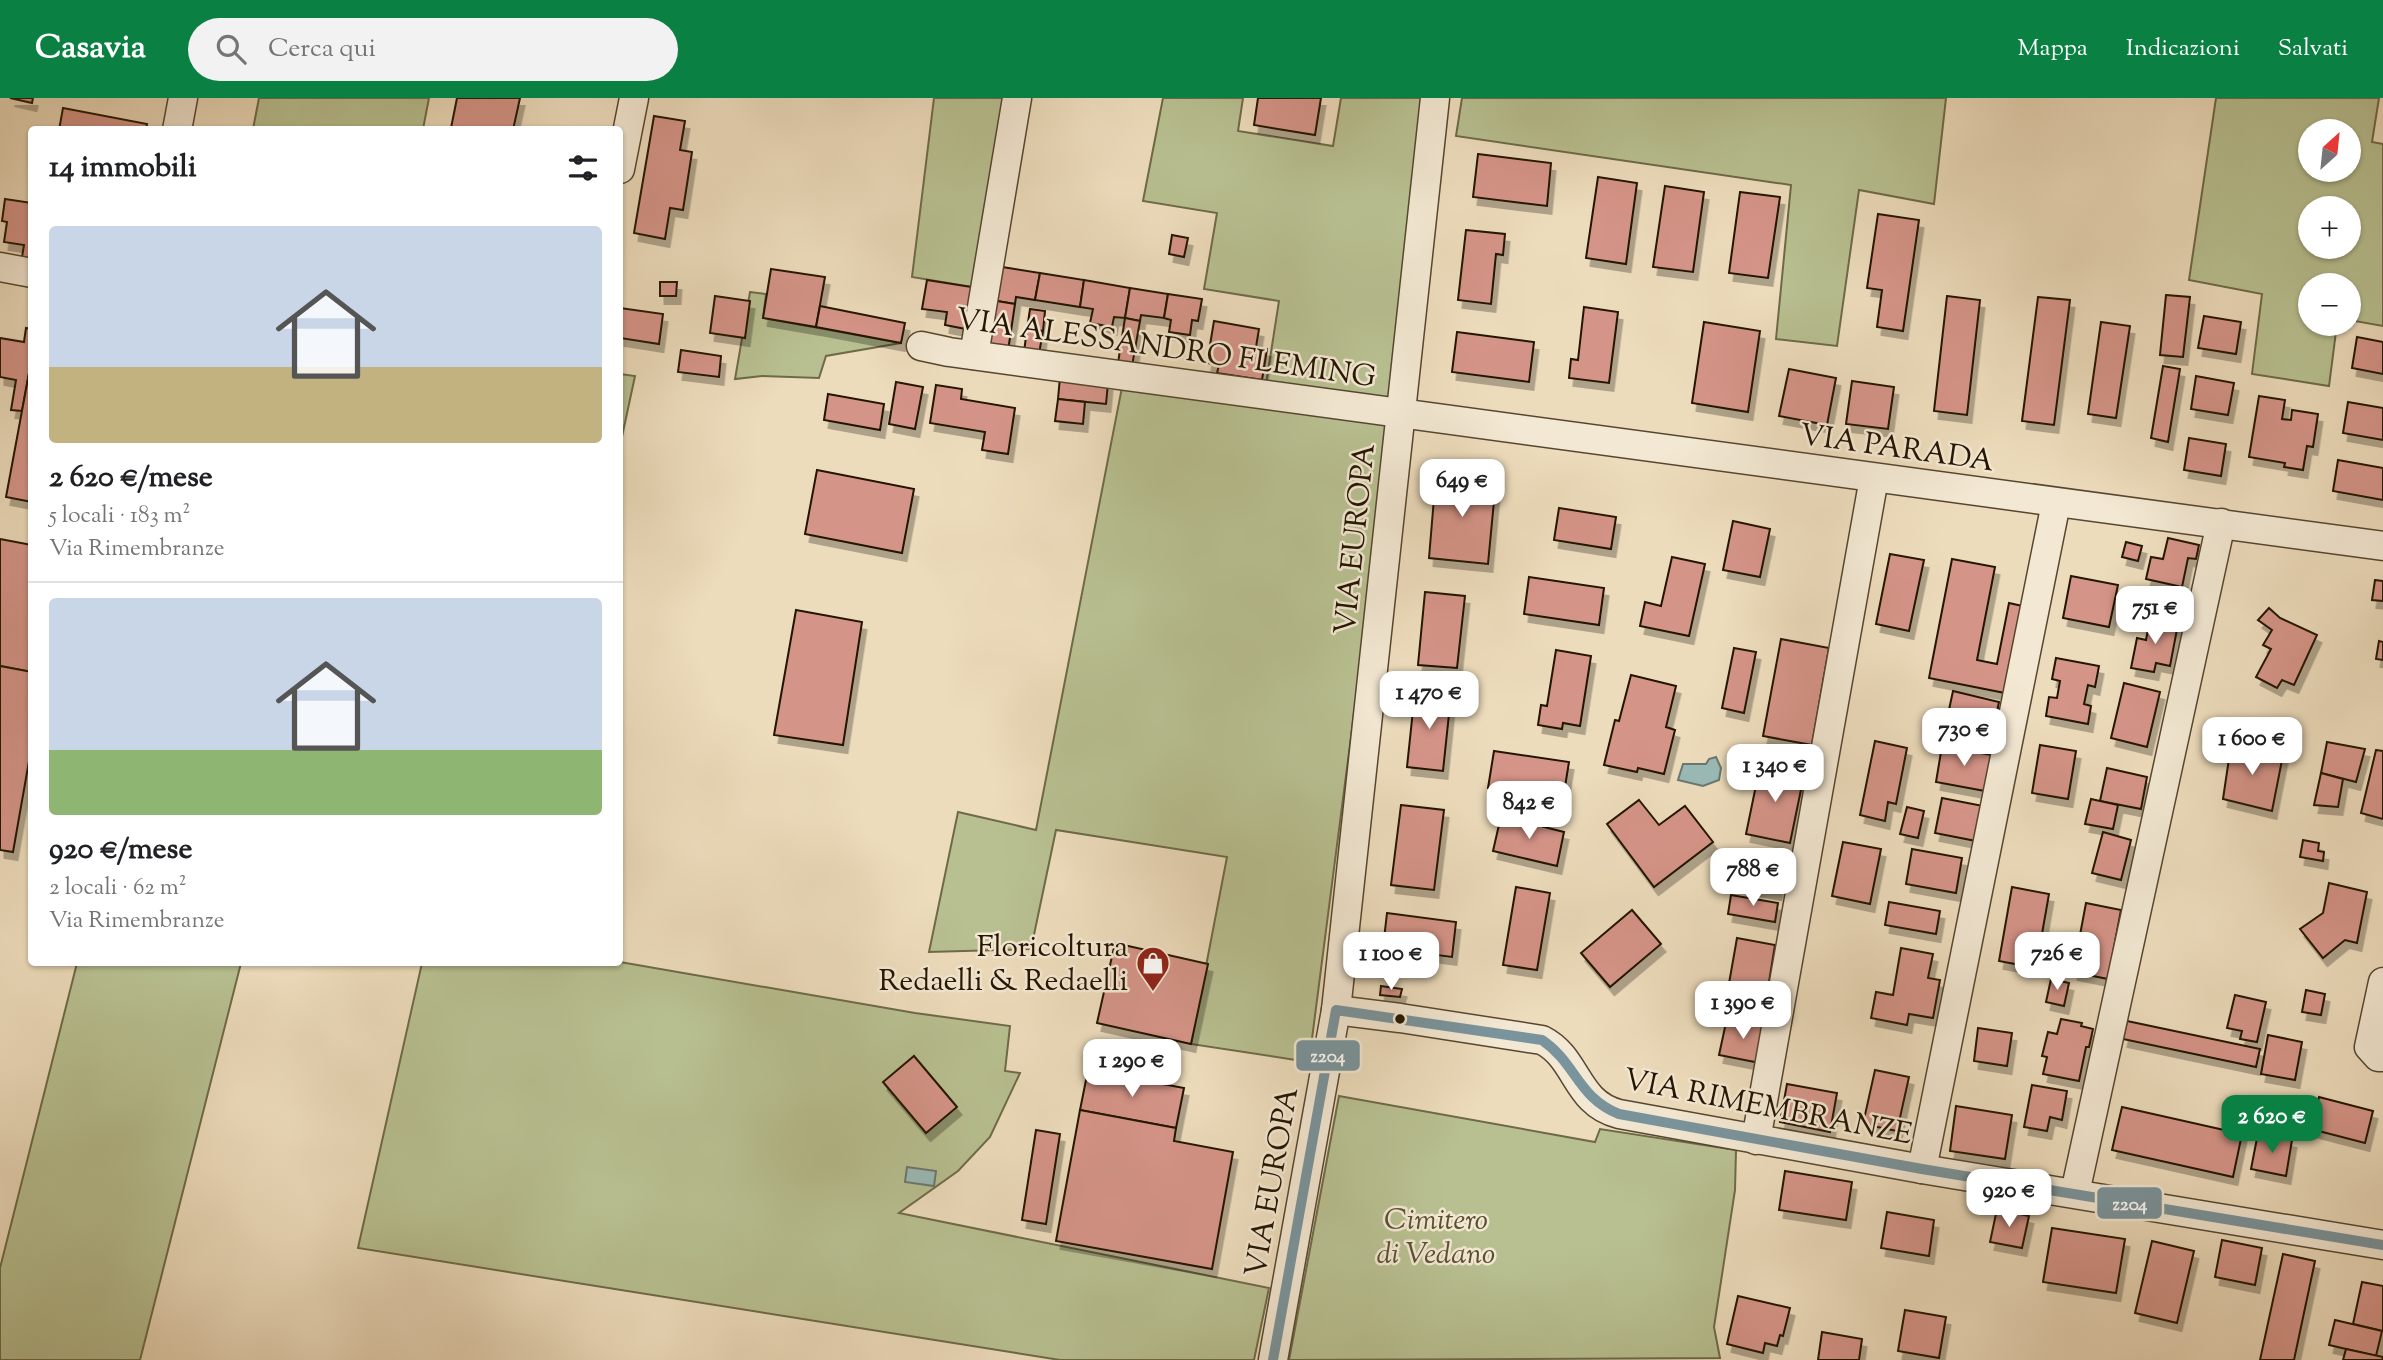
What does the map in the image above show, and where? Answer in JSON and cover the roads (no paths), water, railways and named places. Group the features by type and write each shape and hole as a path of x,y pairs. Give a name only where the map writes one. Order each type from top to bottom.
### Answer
{"street":[{"path":"178,126 183,98"},
{"path":"623,154 634,98"},
{"path":"974,355 1017,98"},
{"name":"VIA EUROPA","path":"1273,1360 1336,1010 1435,98"},
{"path":"0,267 28,272"},
{"name":"VIA ALESSANDRO FLEMING","path":"921,346 1401,412"},
{"name":"VIA PARADA","path":"1401,412 2383,546"},
{"path":"1756,1140 1874,478"},
{"path":"1922,1169 2056,503"},
{"path":"2075,1193 2221,523"},
{"path":"2383,982 2369,1047 2378,1057 2383,1057"},
{"name":"VIA RIMEMBRANZE","path":"1336,1010 1534,1037 1558,1050 1586,1094 1607,1111 1922,1169 2383,1245"}],"water":[{"path":"1716,757 1721,768 1719,780 1703,786 1678,780 1683,764 1706,764 1709,759"},
{"path":"907,1167 936,1171 934,1186 905,1182"}],"place":[{"name":"Floricoltura Redaelli & Redaelli","path":"1153,993"}],"park label":[{"name":"Cimitero di Vedano","path":"1436,1236"}]}
